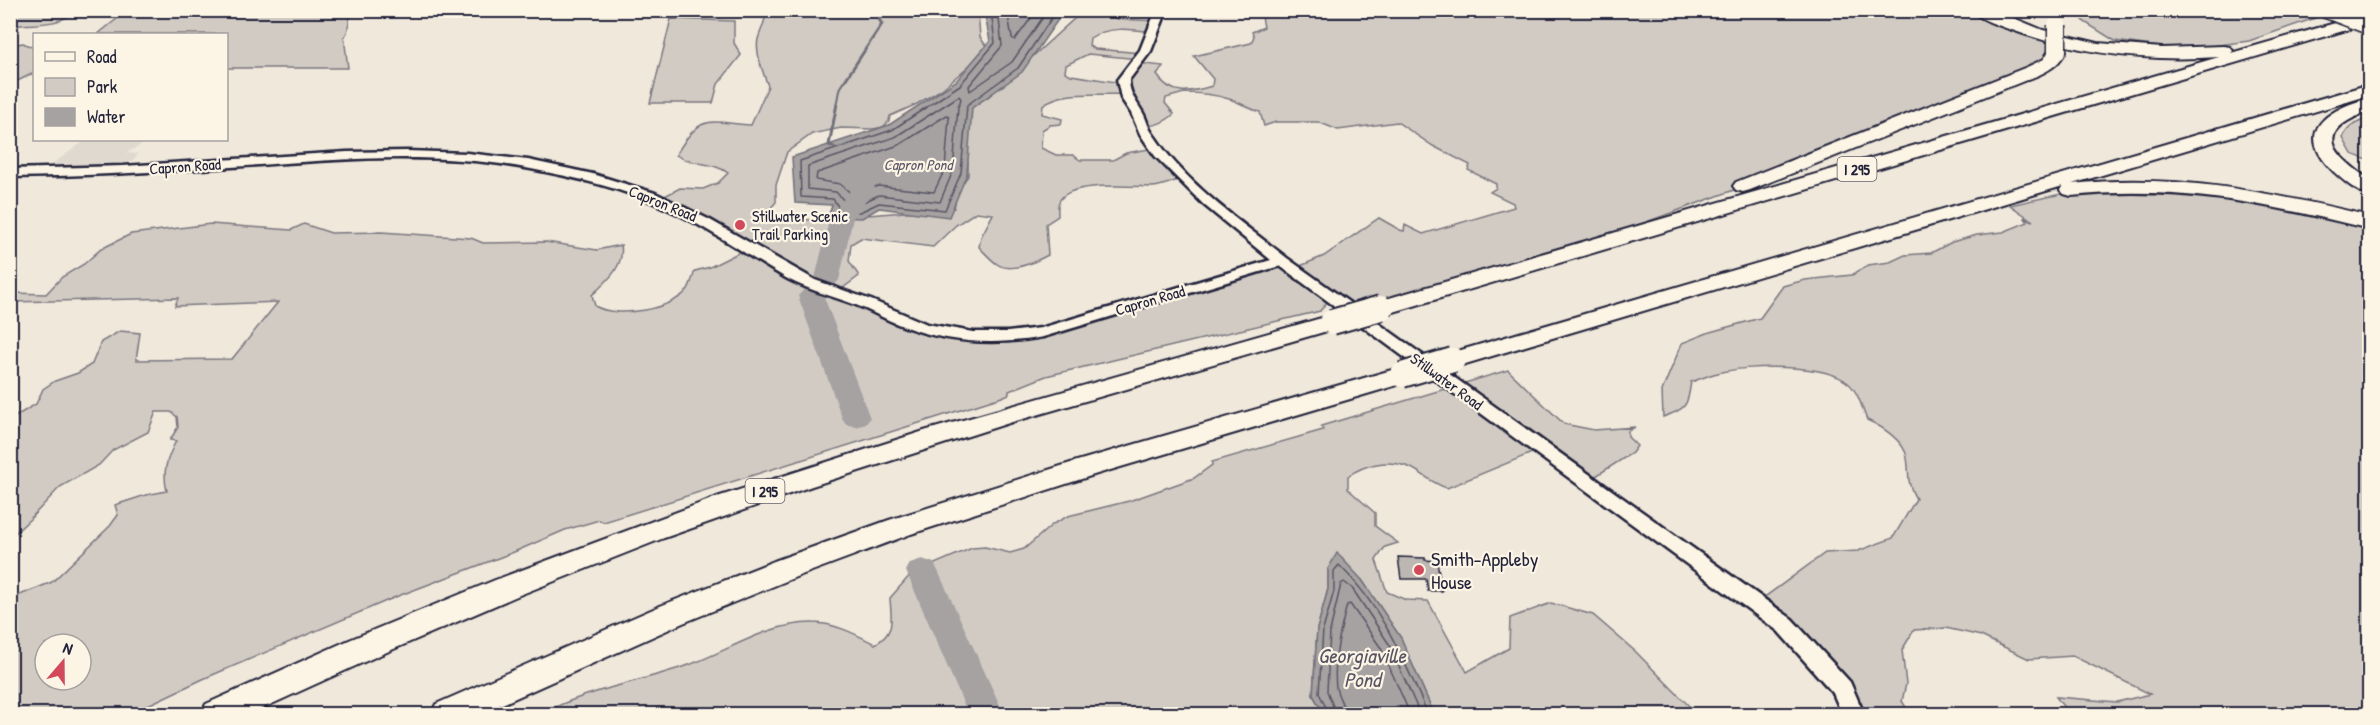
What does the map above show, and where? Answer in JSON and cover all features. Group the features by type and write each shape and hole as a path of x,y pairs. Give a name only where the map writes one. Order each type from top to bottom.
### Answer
{"highway":[{"path":"1979,10 2016,26 2067,40 2116,49 2161,53 2226,51 2329,20"},
{"path":"1536,262 1776,173 2033,71 2051,62 2057,51 2056,18"},
{"name":"I 295","path":"218,714 471,603 621,543 739,500 864,459 1536,262 2329,20 2369,20"},
{"path":"448,714 571,658 701,603 890,531 1046,480 2370,89"},
{"path":"2370,104 2335,118 2326,127 2323,136 2325,148 2336,163 2370,189"},
{"path":"1944,215 2070,190 2113,185 2156,184 2242,193 2370,223"}],"main road":[{"path":"2343,10 2369,20"}],"street":[{"name":"Stillwater Road","path":"1162,10 1145,51 1124,80 1125,96 1136,112 1144,132 1177,173 1210,204 1282,261 1785,625 1842,688 1853,714"},
{"name":"Capron Road","path":"10,173 152,169 304,157 395,154 450,154 505,160 586,175 652,197 701,219 808,284 867,303 907,322 936,332 974,338 1006,338 1043,332 1282,261"}],"shaded area":[{"path":"85,141 143,141 138,147 126,153 139,154 120,172 41,172"}],"green space":[{"path":"11,10 75,11 53,22 11,26"},
{"path":"1977,10 2055,39 2058,53 1951,104 1734,190 1586,244 1360,313 1331,297 1320,311 1046,376 1009,391 1009,394 1002,397 604,522 599,520 565,530 398,596 203,679 129,714 11,714 10,599 52,582 110,526 118,515 115,505 167,491 166,465 176,441 170,440 178,427 177,417 171,412 156,412 148,432 113,450 99,465 60,487 11,537 11,419 36,404 43,389 92,364 101,342 120,331 140,333 136,360 232,359 278,302 175,306 178,298 11,302 11,293 46,294 62,277 84,264 101,249 131,234 211,224 291,230 304,224 331,233 381,232 471,238 483,243 546,242 597,250 621,245 622,253 614,273 592,295 595,306 616,312 658,307 681,296 688,289 695,271 710,267 740,252 709,228 655,201 680,188 703,189 718,183 728,173 722,169 689,161 676,155 692,132 706,123 751,125 768,86 760,63 757,44 766,11 978,11 980,37 986,46 985,52 942,89 890,116 889,121 883,127 841,128 812,134 787,152 776,185 776,202 769,210 774,219 781,222 954,208 958,189 968,176 968,162 941,121 987,98 1076,17 1078,11 1107,11 1108,15 1117,19 1158,21 1152,32 1112,30 1090,38 1089,46 1095,49 1142,53 1139,59 1088,54 1066,65 1065,72 1071,75 1122,83 1137,63 1163,66 1157,75 1162,82 1174,90 1181,91 1212,86 1213,79 1194,56 1251,43 1254,36 1252,32 1264,27 1261,12 1258,11","holes":["1184,93 1223,97 1260,112 1264,126 1276,122 1318,122 1338,130 1397,122 1433,146 1470,165 1468,170 1496,184 1496,188 1490,192 1513,203 1514,207 1423,234 1405,225 1404,231 1400,230 1379,218 1324,256 1298,267 1284,266 1023,335 933,330 839,291 859,276 849,261 851,244 861,238 933,247 956,225 976,212 993,214 981,237 979,247 997,264 1009,268 1016,267 1030,264 1048,255 1046,224 1058,216 1058,204 1065,195 1074,190 1102,186 1153,187 1184,178 1155,148 1126,153 1113,160 1080,160 1073,155 1056,155 1041,148 1042,130 1050,125 1061,124 1062,119 1042,114 1043,105 1051,100 1070,95 1123,94 1142,126 1147,126 1163,122 1174,114 1165,103 1166,98"]},
{"path":"2300,10 2315,18 2249,41 2182,50 2115,41 2083,21 2076,11"},
{"path":"122,11 351,11 347,33 344,37 348,68 228,68 228,33 99,33 123,14"},
{"path":"671,19 734,21 734,43 741,55 718,84 713,103 650,103"},
{"path":"23,43 33,48 33,73 11,84 11,45"},
{"path":"2369,118 2369,161 2352,154 2343,138 2350,127"},
{"path":"2158,185 2369,225 2369,714 2069,714 2056,697 2117,702 2150,694 2073,656 2029,659 1981,636 1946,628 1914,630 1902,650 1906,684 1902,701 1910,714 1847,714 1841,699 1758,602 1825,553 1858,551 1893,538 1916,499 1910,483 1905,452 1897,440 1867,420 1857,395 1848,383 1822,372 1804,369 1747,368 1708,376 1691,382 1684,406 1677,412 1663,417 1662,391 1682,343 1710,332 1760,318 1783,286 1805,280 1852,275 1868,265 1890,262 1905,255 1931,253 1952,242 1977,235 2003,232 2028,222 2024,217 2033,221 2010,205 2094,187"},
{"path":"1508,370 1564,424 1594,430 1635,427 1628,431 1628,437 1637,446 1632,453 1588,481 1539,450 1447,488 1411,468 1398,464 1376,464 1354,472 1348,476 1348,489 1375,513 1375,526 1398,543 1385,547 1376,560 1387,592 1406,600 1428,601 1467,672 1509,648 1510,618 1551,603 1593,615 1636,652 1697,714 1434,714 1401,638 1362,580 1328,569 1328,589 1317,629 1313,695 1324,714 541,714 595,692 689,665 750,638 782,627 814,623 830,625 875,644 882,640 891,625 890,598 911,574 972,548 985,547 1010,553 1024,549 1053,524 1068,516 1129,501 1194,478 1212,465 1212,462 1323,430 1321,426"}],"water":[{"name":"Capron Pond","path":"984,11 1064,11 1022,72 972,108 967,174 949,217 879,208 862,218 828,217 832,205 795,203 792,157 889,125 956,81 990,41"},
{"name":"Georgiaville Pond","path":"1337,553 1362,580 1401,638 1434,714 1324,714 1313,695 1317,629 1328,589 1328,569"}],"building":[{"name":"Smith-Appleby House","path":"1398,557 1437,561 1442,591 1428,591 1426,579 1401,579"}],"waterway":[{"path":"834,147 829,145 840,88 882,24 873,10"},
{"path":"856,418 811,296 827,280 842,217 864,188"},
{"path":"922,571 986,714"}],"place":[{"name":"Stillwater Scenic Trail Parking","path":"740,225"},
{"name":"Smith-Appleby House","path":"1419,570"}]}
